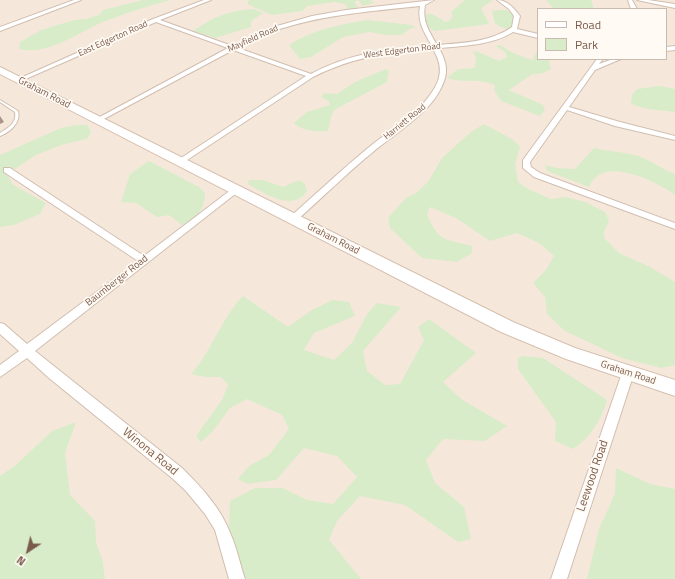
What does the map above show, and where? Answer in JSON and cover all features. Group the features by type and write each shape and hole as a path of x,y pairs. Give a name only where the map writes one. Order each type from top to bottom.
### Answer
{"main road":[{"name":"Graham Road","path":"0,70 235,191 507,327 572,354 675,388"}],"street":[{"path":"0,30 79,0"},
{"name":"East Edgerton Road","path":"19,80 155,20 209,0"},
{"path":"423,4 432,0"},
{"path":"499,0 512,8 516,14 517,22 514,30 537,36"},
{"path":"640,0 675,6"},
{"name":"Harriett Road","path":"293,219 370,150 429,102 438,89 443,75 443,61 422,23 421,14 423,4"},
{"name":"Mayfield Road","path":"98,120 232,48 278,27 312,18 346,12 423,4"},
{"path":"155,20 311,76"},
{"name":"West Edgerton Road","path":"181,162 311,76 332,65 369,54 486,41 514,30"},
{"path":"599,60 526,162 527,168 537,175 675,226"},
{"path":"595,68 615,60"},
{"path":"566,108 630,128 675,138"},
{"path":"7,170 144,260"},
{"name":"Baumberger Road","path":"0,372 28,352 144,260 235,191"},
{"name":"Winona Road","path":"0,326 53,374 177,473 192,488 219,524 230,551 237,579"},
{"name":"Leewood Road","path":"559,579 628,373"}],"lane":[{"path":"0,101 17,112 18,116 15,123 0,135"}],"shaded area":[{"path":"0,0 675,0 675,579 0,579"}],"green space":[{"path":"142,0 170,0 105,21 52,46 30,50 19,49 20,42 41,30 74,20 87,19 99,15 103,10"},
{"path":"249,0 358,0 354,2 358,6 356,10 349,10 345,4 335,2 307,6 302,11 272,15 247,4"},
{"path":"358,0 370,0 374,3 363,6"},
{"path":"465,0 493,0 481,8 489,24 435,31 427,27 425,22 427,14 432,14 446,22 453,16 451,12"},
{"path":"546,0 591,0 594,8 553,8"},
{"path":"254,9 263,13 251,21 251,27 215,38 193,31 222,15 236,11"},
{"path":"507,10 513,15 512,26 510,29 506,29 495,24 492,11"},
{"path":"368,20 412,25 416,28 411,28 401,35 386,35 369,32 343,37 311,57 300,59 289,45 307,35 327,28"},
{"path":"500,45 511,52 532,60 537,51 537,60 549,60 551,69 543,73 531,75 509,90 543,105 545,110 540,116 501,101 494,90 495,85 482,81 453,80 447,78 458,69 475,68 476,56 472,51 499,61 507,57 505,52 496,46"},
{"path":"386,69 389,71 387,82 334,110 328,131 301,128 294,123 307,112 330,105 329,101 321,97 325,93 337,94 355,82"},
{"path":"660,86 675,89 675,112 647,109 631,104 632,95 637,89"},
{"path":"484,124 512,139 520,147 515,164 518,182 528,189 551,199 565,197 585,202 605,212 609,221 604,232 604,238 619,253 650,267 675,282 675,365 661,368 622,358 565,331 547,314 545,297 533,283 546,270 554,256 539,243 517,233 490,241 456,218 430,207 427,214 439,235 449,240 472,246 472,253 457,262 422,258 390,228 388,218 406,198 416,193 428,182 442,158 471,132"},
{"path":"76,125 87,125 91,132 87,139 61,145 36,155 7,174 12,184 46,203 40,214 14,225 0,227 0,155 61,128"},
{"path":"594,148 635,155 675,174 675,195 655,183 630,173 617,171 605,172 596,177 589,187 547,171 545,165 557,168 575,169"},
{"path":"149,161 199,187 205,193 205,199 199,213 192,219 182,225 169,215 157,217 136,203 121,202 130,174"},
{"path":"249,180 263,180 283,187 299,180 305,184 307,191 301,197 286,201 262,192 248,184"},
{"path":"243,296 288,327 312,310 333,300 349,302 355,316 314,333 304,350 334,360 352,343 367,314 377,303 401,307 363,351 367,371 385,385 400,384 424,340 418,327 429,319 476,353 443,382 461,399 507,426 485,441 443,439 426,460 435,483 464,507 471,539 458,542 405,505 360,496 337,521 329,540 361,579 244,579 229,528 230,501 255,488 283,488 307,500 333,504 357,477 337,456 304,448 276,480 247,484 238,479 249,466 269,455 289,429 282,415 247,399 230,408 212,432 201,442 196,436 222,400 228,385 221,377 205,377 191,374 199,365 228,315"},
{"path":"523,356 543,358 607,400 599,421 590,434 573,449 555,441 556,422 518,369 518,358"},
{"path":"76,422 65,453 70,495 95,521 96,543 102,559 105,579 0,579 0,476 16,465 52,431"},
{"path":"616,468 650,484 675,489 675,579 587,579 599,529 615,494"}]}
